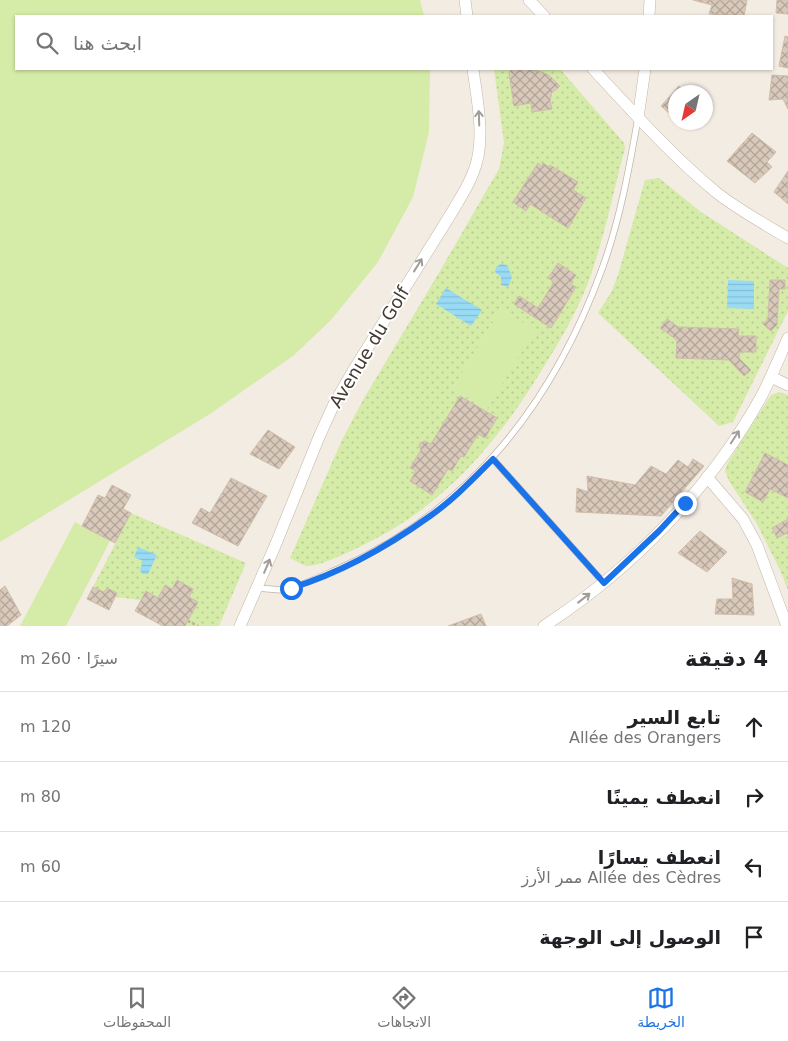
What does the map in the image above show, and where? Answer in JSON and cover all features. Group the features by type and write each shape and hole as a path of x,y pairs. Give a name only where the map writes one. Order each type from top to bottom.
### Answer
{"street":[{"path":"465,0 467,15"},
{"path":"529,0 543,15"},
{"path":"649,15 650,0"},
{"name":"Avenue du Golf","path":"240,626 334,404 464,191 476,162 479,134 473,70"},
{"path":"594,70 677,158 718,193 749,216 788,238"},
{"path":"638,118 644,70"},
{"path":"544,626 604,583 659,531 707,477 760,399 788,338"},
{"path":"771,377 788,385"},
{"path":"707,477 743,519 757,545 787,626"}],"lane":[{"path":"257,588 282,590 291,588 361,559 431,515 463,489 493,459 548,383 568,348 591,298 603,268 624,196 638,118"},
{"path":"493,459 604,583"}],"path":[{"path":"188,621 198,626"}],"green space":[{"path":"0,0 420,0 424,15 15,15 15,70 430,70 429,132 413,197 378,262 331,320 293,356 210,414 0,542"},
{"path":"494,70 510,70 509,73 514,106 531,103 532,111 551,108 552,96 560,86 549,75 536,70 561,70 624,143 625,148 594,266 569,324 511,417 470,467 447,489 396,527 362,546 320,564 307,566 301,564 290,558 342,440 363,400 499,169 504,143","holes":["538,163 542,166 543,163 549,167 550,165 577,182 573,190 586,199 568,228 530,204 526,210 513,202","557,263 576,274 570,284 576,288 551,327 514,304 519,296 538,308 554,282 548,278","501,309 535,330 487,409 453,388","460,396 497,418 485,438 478,434 464,457 461,456 452,471 448,469 432,495 410,481 416,471 410,468 421,450 420,443 425,441 431,444"]},
{"path":"659,178 701,212 788,268 788,311 733,422 719,426 598,313 612,291 618,275 645,180","holes":["770,280 785,280 785,289 779,289 777,325 771,331 763,324 768,318","661,328 738,329 738,336 756,336 756,352 740,352 739,358 750,370 744,376 729,360 676,358 677,340"]},
{"path":"501,309 536,330 487,409 453,388"},
{"path":"779,392 788,395 788,465 765,454 745,492 763,501 770,489 788,497 788,519 772,528 777,538 787,533 788,535 788,590 757,524 729,481 725,471 727,464 771,395"},
{"path":"131,513 246,563 219,626 185,626 198,602 189,597 193,589 178,580 172,589 158,598 146,591 141,600 115,597 117,593 107,588 104,592 93,587"},
{"path":"75,522 110,541 66,626 20,626"}],"water":[{"path":"501,264 507,265 512,277 508,287 501,285 501,277 495,272 496,267"},
{"path":"728,280 754,281 754,309 727,308"},
{"path":"446,288 482,310 471,326 436,304"},
{"path":"138,547 157,555 148,574 142,574 140,570 143,561 134,557"}],"building":[{"path":"693,0 747,0 744,15 709,14 712,5"},
{"path":"777,0 788,0 788,14 776,13"},
{"path":"785,36 788,37 788,68 779,66"},
{"path":"510,70 536,70 549,75 560,86 552,93 550,101 552,109 532,112 531,103 514,106 509,73"},
{"path":"772,75 788,76 788,109 783,99 769,100"},
{"path":"668,98 668,112 661,106"},
{"path":"752,133 776,152 767,162 772,167 755,183 727,161"},
{"path":"538,163 542,166 543,163 549,167 550,165 578,182 573,190 586,198 568,228 530,204 526,211 513,202"},
{"path":"788,171 788,204 774,192"},
{"path":"558,263 576,275 570,284 576,287 551,328 514,304 519,296 538,308 554,282 548,278"},
{"path":"770,280 785,280 785,289 779,289 777,325 771,331 763,324 768,318"},
{"path":"667,319 678,327 739,329 738,336 756,336 756,352 740,352 739,358 751,370 744,376 729,360 676,358 677,340 660,328"},
{"path":"460,396 497,418 485,438 478,434 464,457 461,456 452,471 448,469 432,495 410,481 416,471 410,468 421,450 420,443 425,441 431,444"},
{"path":"268,430 295,447 279,469 250,454"},
{"path":"765,453 788,465 788,498 770,489 763,502 745,492"},
{"path":"693,459 704,466 661,516 576,512 577,488 588,492 587,476 635,485 651,466 666,474 678,460 688,467"},
{"path":"231,478 267,496 238,546 192,523 201,508 210,513"},
{"path":"112,485 131,495 123,509 131,513 115,543 82,526 98,495 105,498"},
{"path":"788,519 788,535 787,533 777,538 772,528"},
{"path":"700,531 727,552 707,572 678,553"},
{"path":"732,578 752,584 754,615 715,614 717,599 733,599"},
{"path":"177,580 193,589 189,597 198,602 185,626 163,626 135,611 146,591 158,598 165,585 172,589"},
{"path":"5,586 21,615 7,626 0,626 0,590"},
{"path":"93,587 104,592 107,588 117,593 109,610 87,599"},
{"path":"481,614 486,626 448,626"}],"route":[{"path":"291,588 300,586 361,559 393,541 431,515 463,489 493,459 604,583 659,531 685,503"}]}
